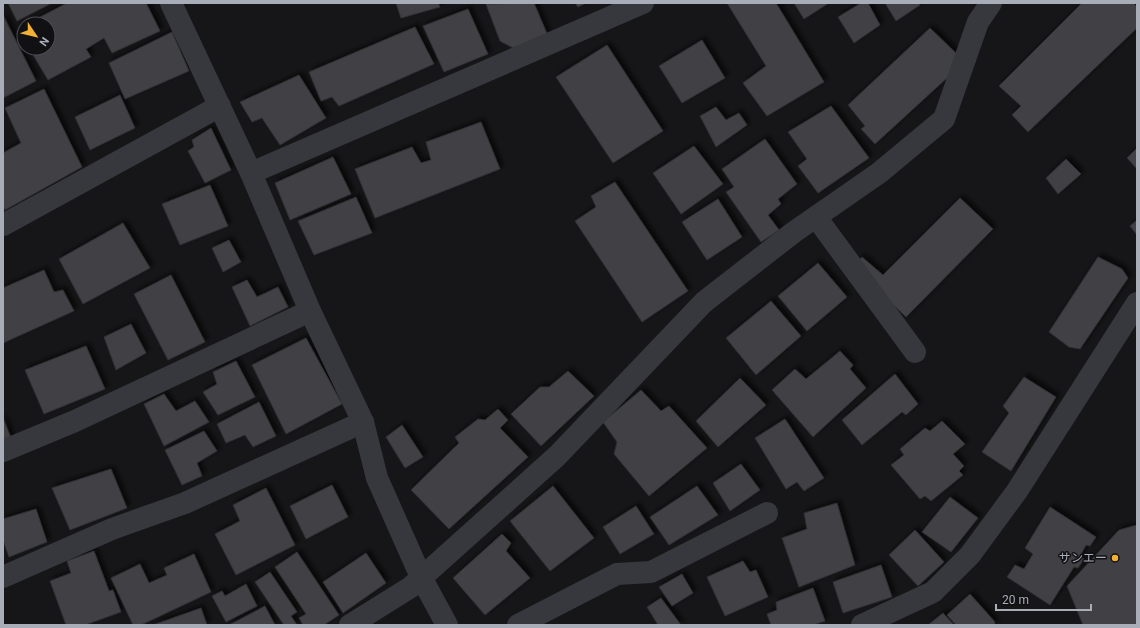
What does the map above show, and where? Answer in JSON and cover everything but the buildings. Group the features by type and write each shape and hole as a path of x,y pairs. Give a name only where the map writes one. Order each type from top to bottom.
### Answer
{"street":[{"path":"172,3 251,173 310,310 363,422 376,478 421,577 447,625"},
{"path":"251,173 643,3"},
{"path":"350,625 411,587 557,456 704,302 816,217 879,173 944,119 978,22 991,3"},
{"path":"3,225 220,106"},
{"path":"816,217 915,352"},
{"path":"862,625 933,592 970,556 1017,491 1137,303"},
{"path":"3,451 75,421 310,310"},
{"path":"3,577 112,529 184,503 363,422"},
{"path":"518,625 617,574 651,572 767,513"}],"place":[{"name":"サンエー","path":"1115,558"}]}
